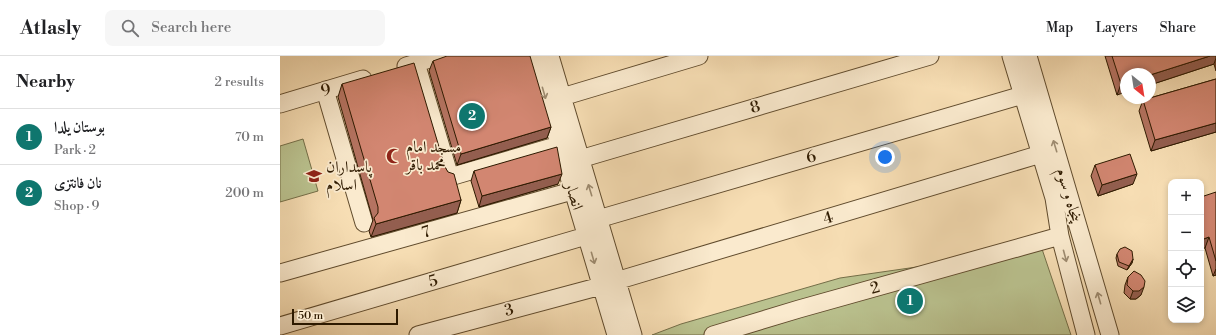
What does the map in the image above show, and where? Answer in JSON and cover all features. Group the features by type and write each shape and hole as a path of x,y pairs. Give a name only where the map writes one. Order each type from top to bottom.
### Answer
{"street":[{"name":"9","path":"280,104 440,56"},
{"name":"انصار","path":"533,56 586,236 633,335"},
{"name":"انصار","path":"550,56 598,219 616,335"},
{"path":"562,97 700,56"},
{"name":"8","path":"580,159 930,56"},
{"name":"پنجاه و سوم","path":"1011,56 1040,154 1061,195 1060,236 1086,335"},
{"name":"پنجاه و سوم","path":"1028,56 1061,195 1110,335"},
{"path":"416,64 450,177 559,145"},
{"path":"325,90 364,223"},
{"name":"6","path":"598,219 1023,95"},
{"name":"4","path":"609,284 1040,154"},
{"name":"7","path":"280,273 572,191"},
{"name":"5","path":"280,326 586,236"},
{"name":"2","path":"713,335 1060,236"},
{"name":"3","path":"418,335 609,284"}],"green space":[{"path":"303,139 318,191 280,202 280,146"},
{"path":"1042,249 1071,335 652,335 681,324 840,278"}],"building":[{"path":"447,56 530,56 551,127 461,154 433,61"},
{"path":"1112,56 1210,56 1156,73 1156,68 1120,68 1120,81"},
{"name":"مسجد امام محمد باقر","path":"414,63 445,167 448,172 454,174 461,200 376,224 374,218 378,213 378,207 342,84"},
{"path":"1216,79 1216,123 1155,140 1144,104 1156,104 1156,96"},
{"path":"557,147 562,174 482,196 474,171"},
{"path":"1130,154 1137,174 1102,185 1095,165"},
{"path":"1216,192 1216,261 1209,237 1204,239 1204,196"},
{"path":"1125,247 1132,251 1133,259 1129,266 1119,262 1117,254 1120,249"},
{"path":"1134,271 1141,275 1145,281 1144,287 1139,291 1133,291 1127,285 1128,277"}],"place":[{"name":"نان فانتزی","path":"472,116"},
{"name":"مسجد امام محمد باقر","path":"394,156"},
{"name":"پاسداران اسلام","path":"314,176"},
{"name":"بوستان یلدا","path":"910,301"}]}
